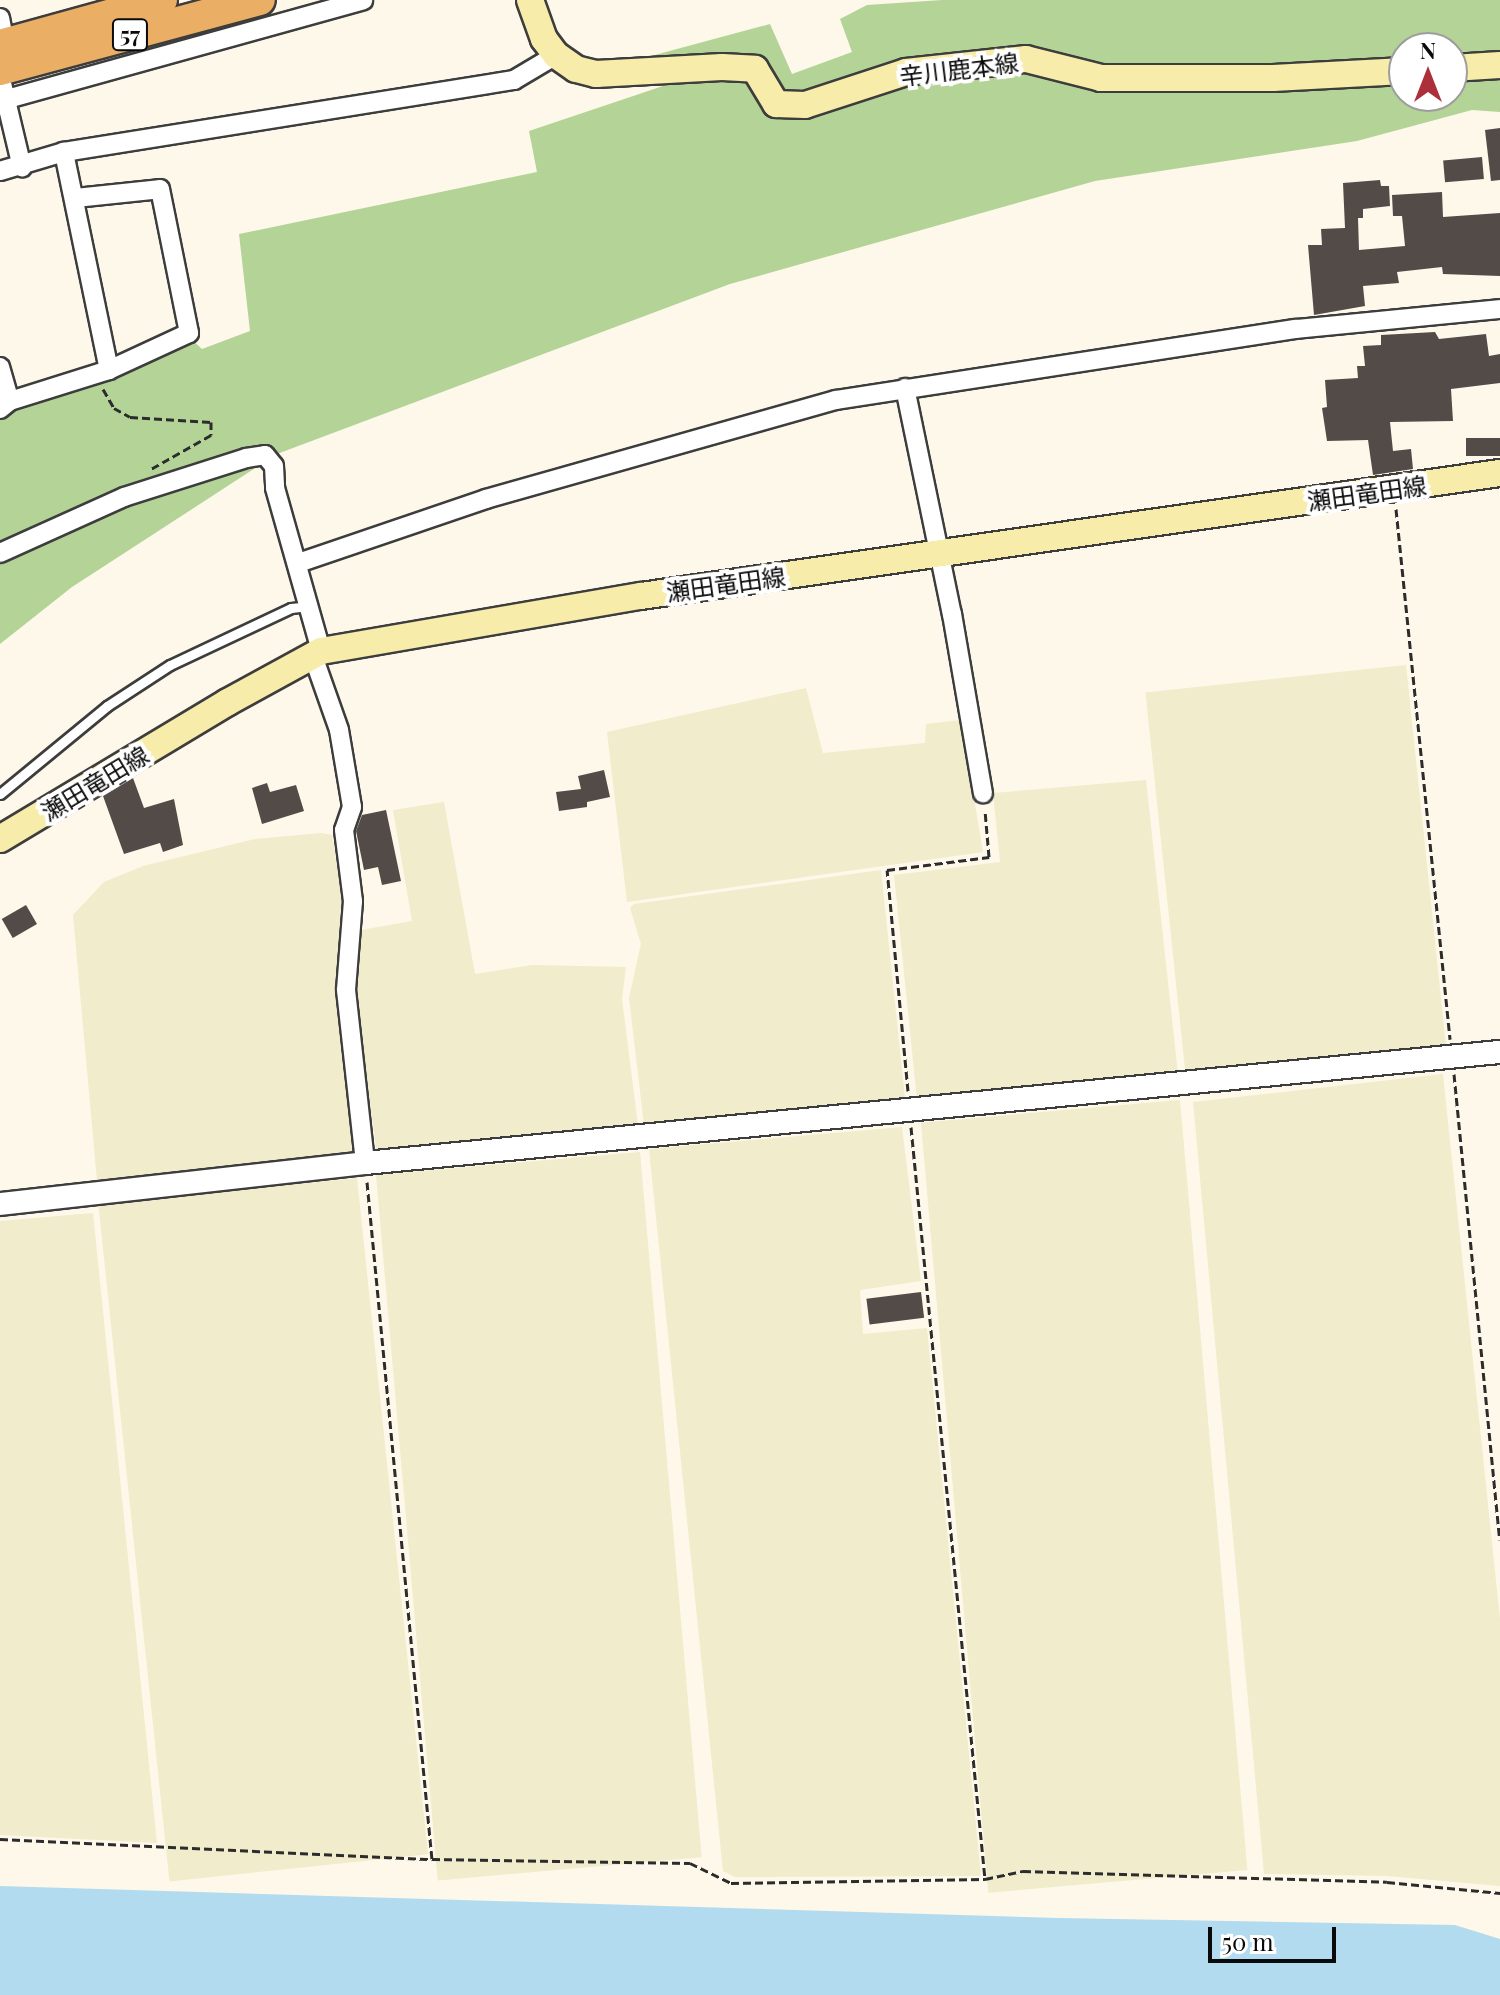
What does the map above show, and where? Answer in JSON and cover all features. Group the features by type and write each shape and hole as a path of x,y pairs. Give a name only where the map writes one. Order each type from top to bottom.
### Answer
{"highway":[{"name":"57","path":"1,50 162,0"},
{"name":"57","path":"1,50 260,0"}],"main road":[{"path":"530,0 544,39 556,55"},
{"name":"辛川鹿本線","path":"556,55 576,69 596,74 722,67 755,69 776,104 791,105 805,105 906,72 1026,59 1101,78 1273,78 1388,72"},
{"path":"1468,67 1500,65"},
{"name":"瀬田竜田線","path":"0,839 228,702 317,653 641,596 1500,473"}],"street":[{"path":"3,100 363,0"},
{"path":"1,50 3,100 22,167"},
{"path":"0,171 22,167 64,152 514,80 556,55"},
{"path":"64,152 75,198 102,372"},
{"path":"0,367 5,405 102,372 189,333 160,189 75,198"},
{"path":"298,563 486,499 836,400 1296,329 1500,309"},
{"path":"905,388 940,552 983,793"},
{"path":"0,553 124,497 219,466 265,455 274,466 275,488 298,563 317,653 339,730 352,807 344,830 353,901 346,990 365,1163"},
{"path":"0,1204 365,1163 1500,1052"}],"lane":[{"path":"0,794 107,706 170,665 291,608 309,606"}],"path":[{"path":"102,372 114,408 130,417 211,422 211,435 158,462 149,471"},
{"path":"1394,490 1500,1540"},
{"path":"983,793 989,857 887,870 985,1879"},
{"path":"365,1163 432,1859"},
{"path":"0,1839 432,1859 690,1863 731,1883 985,1879 1023,1871 1387,1882 1500,1893"}],"shaded area":[{"path":"1406,665 1446,1047 1186,1074 1145,692"},
{"path":"806,688 823,753 925,743 926,724 961,720 983,852 627,902 607,732"},
{"path":"1146,780 1178,1074 917,1100 894,875 1000,862 993,793"},
{"path":"444,802 475,974 532,965 626,967 622,999 638,1125 377,1155 356,992 361,930 412,921 393,810"},
{"path":"321,833 332,835 343,904 336,1002 355,1155 97,1181 73,915 104,882 143,866 255,839"},
{"path":"881,870 905,1098 644,1125 629,998 641,944 630,908 634,904"},
{"path":"1443,1074 1500,1619 1500,1886 1387,1876 1264,1874 1193,1102"},
{"path":"1180,1100 1247,1870 988,1893 921,1123"},
{"path":"902,1127 921,1281 860,1290 863,1334 927,1328 981,1876 735,1877 723,1871 649,1149"},
{"path":"640,1152 702,1857 438,1880 376,1175"},
{"path":"357,1178 428,1854 170,1881 98,1205"},
{"path":"93,1213 157,1843 0,1835 0,1221"}],"green space":[{"path":"942,0 1500,0 1500,112 1468,111 1468,32 1388,32 1388,112 1465,112 1357,141 1095,181 730,284 277,454 72,587 0,644 0,417 12,406 190,338 202,349 250,331 239,234 537,172 529,131 663,86 651,56 770,24 792,74 852,52 840,19 867,5"}],"water":[{"path":"0,1886 1059,1918 1455,1925 1500,1939 1500,1995 0,1995"}],"building":[{"path":"1500,128 1500,180 1491,181 1485,130"},
{"path":"1482,157 1484,179 1445,182 1443,160"},
{"path":"1380,180 1381,186 1389,186 1390,206 1363,209 1363,218 1358,218 1359,250 1405,246 1402,216 1393,216 1392,195 1442,192 1443,217 1500,213 1500,276 1443,274 1442,267 1397,272 1399,283 1363,286 1365,306 1314,315 1308,245 1322,245 1321,229 1345,228 1343,183"},
{"path":"1435,332 1439,339 1486,334 1489,356 1500,354 1500,383 1451,389 1453,421 1390,422 1393,451 1411,449 1413,469 1373,475 1368,440 1327,441 1322,408 1327,407 1325,380 1358,378 1357,366 1365,366 1363,346 1381,345 1381,335"},
{"path":"1466,438 1500,438 1500,456 1466,456"},
{"path":"604,770 610,797 587,802 587,807 559,811 556,792 581,789 578,776"},
{"path":"133,778 144,808 174,799 183,845 163,852 160,843 124,854 103,796"},
{"path":"267,783 270,792 296,785 304,811 262,824 252,788"},
{"path":"386,810 401,881 382,885 378,867 364,870 356,831 362,815"},
{"path":"26,905 37,924 13,938 2,919"},
{"path":"921,1292 924,1318 870,1325 866,1299"}]}
